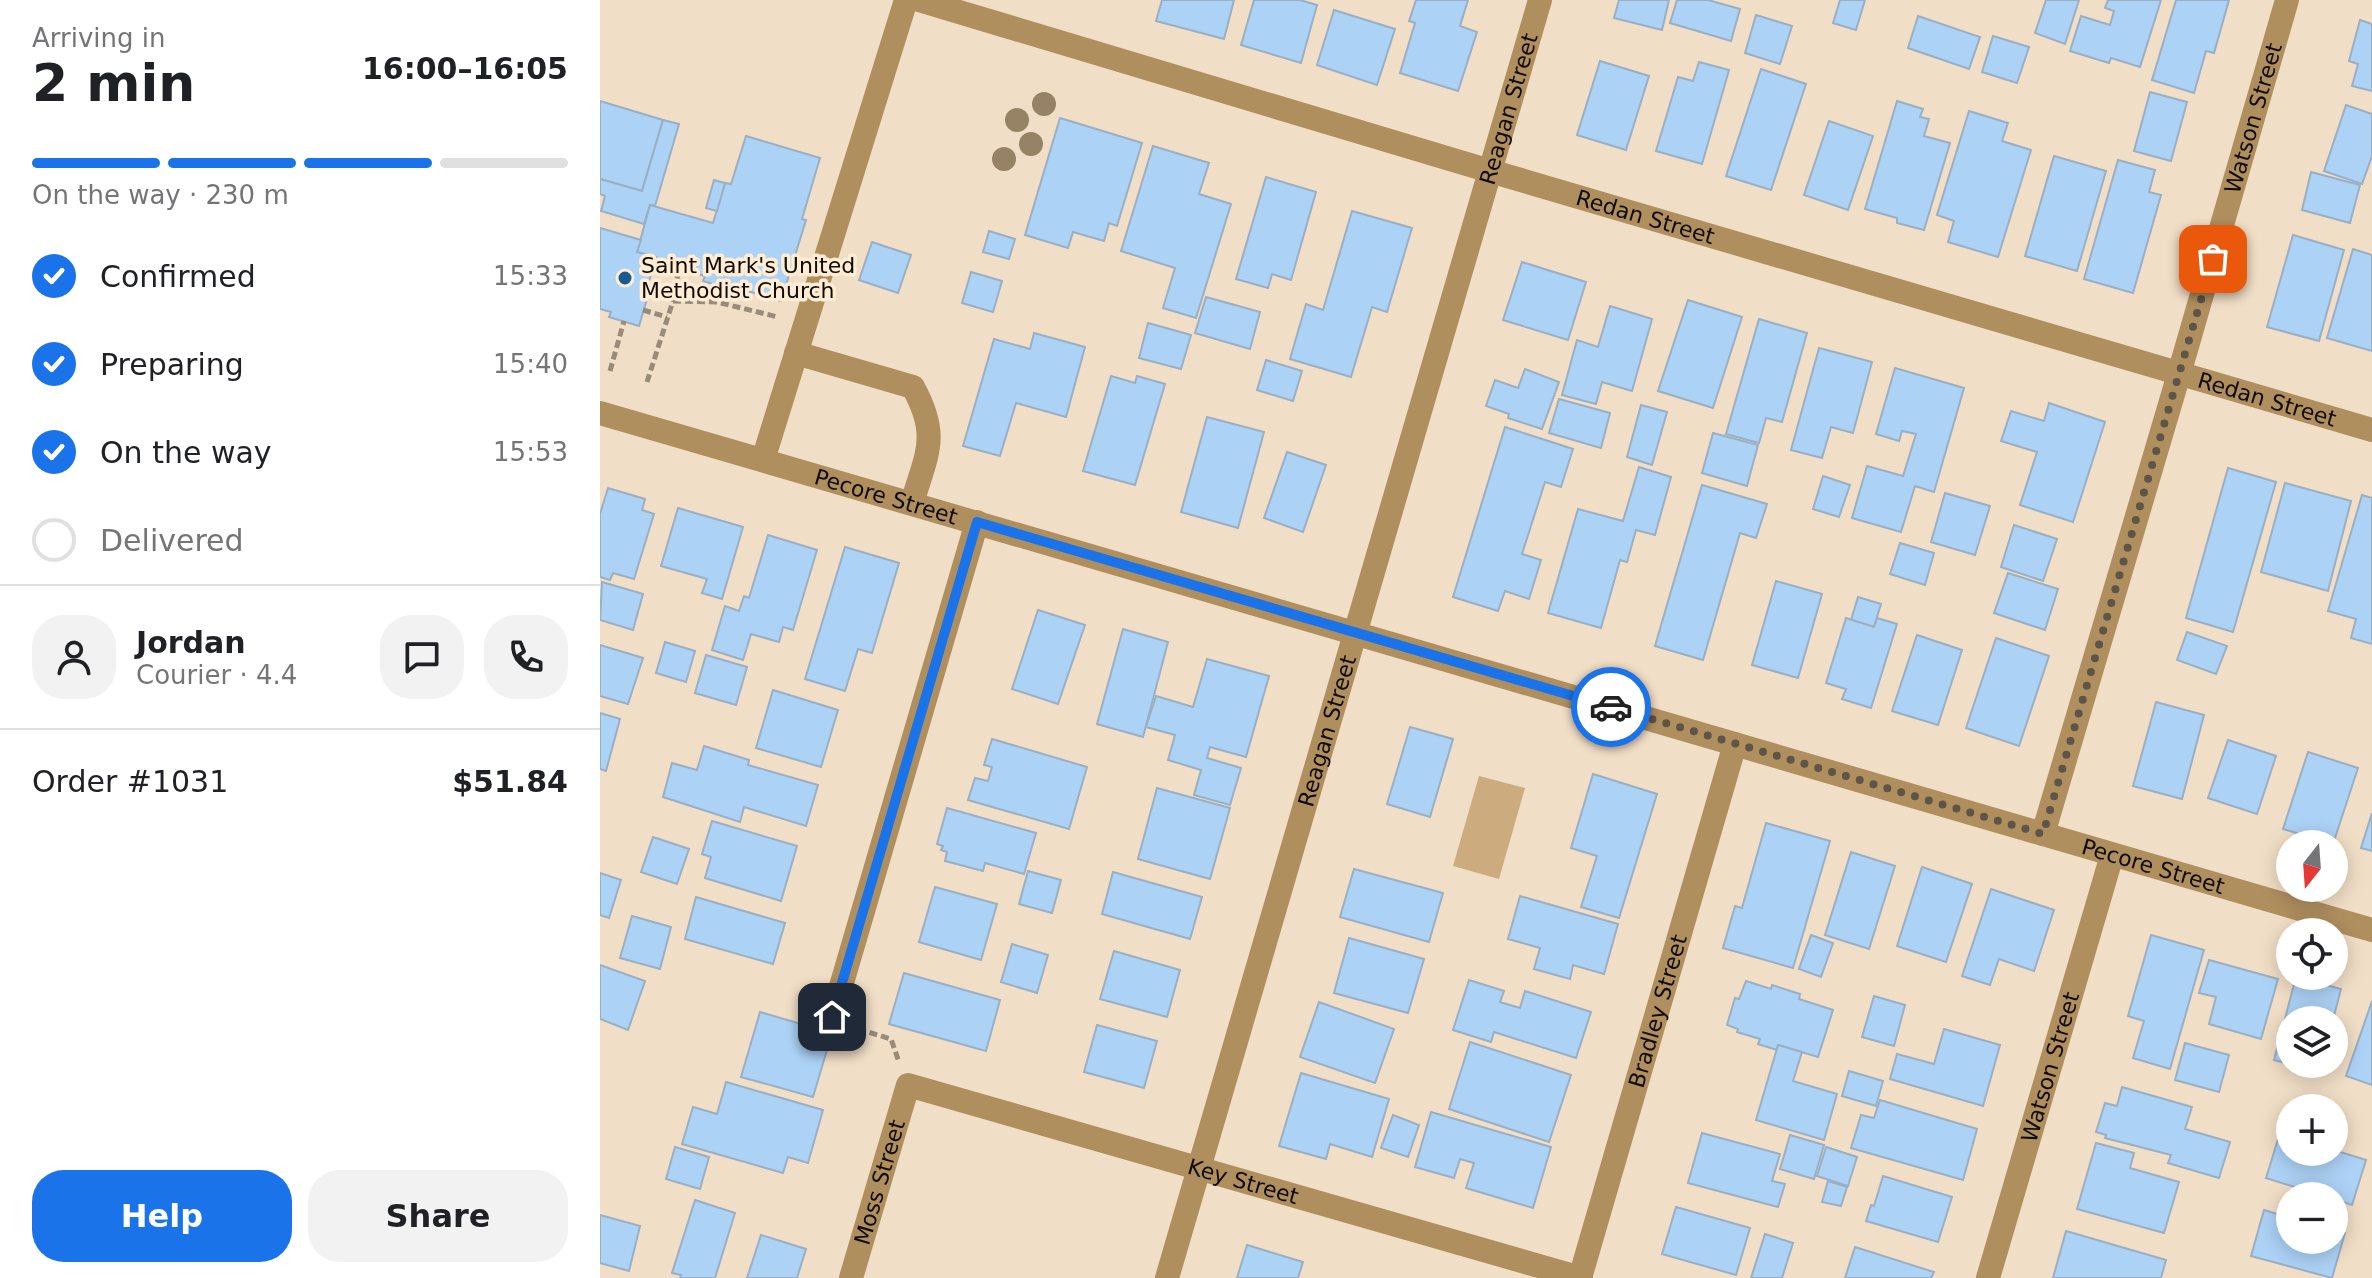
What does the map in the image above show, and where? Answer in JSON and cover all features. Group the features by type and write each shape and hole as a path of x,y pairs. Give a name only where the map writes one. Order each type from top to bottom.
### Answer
{"street":[{"path":"763,460 906,0"},
{"name":"Redan Street","path":"919,0 2372,430"},
{"name":"Reagan Street","path":"1167,1278 1540,0"},
{"name":"Watson Street","path":"2043,834 2287,0"},
{"path":"796,353 913,387 926,416 930,443 912,503"},
{"name":"Pecore Street","path":"600,413 2372,930"},
{"path":"832,1017 977,522"},
{"name":"Bradley Street","path":"1580,1278 1735,744"},
{"name":"Watson Street","path":"1988,1278 2112,855"},
{"name":"Key Street","path":"908,1085 1580,1278"},
{"name":"Moss Street","path":"851,1278 908,1085"}],"path":[{"path":"647,382 673,301 679,268"},
{"path":"673,301 717,302 785,319"},
{"path":"643,310 667,317"},
{"path":"610,371 624,321"},
{"path":"832,1017 844,1025 891,1039 908,1085"}],"shaded area":[{"path":"1479,776 1525,788 1499,879 1453,866"}],"building":[{"path":"1162,0 1234,0 1224,39 1156,21"},
{"path":"1254,0 1300,0 1317,5 1301,63 1241,45"},
{"path":"1416,0 1468,0 1460,26 1477,32 1458,91 1400,73 1415,23 1409,21"},
{"path":"1619,0 1669,0 1662,30 1614,18"},
{"path":"1677,0 1708,0 1740,9 1731,41 1670,23"},
{"path":"1840,0 1865,0 1856,30 1833,23"},
{"path":"2046,0 2079,0 2065,44 2035,33"},
{"path":"2108,0 2161,0 2140,67 2111,58 2109,63 2070,51 2081,16 2110,25 2114,11 2105,8"},
{"path":"2176,0 2229,0 2214,53 2206,51 2194,93 2152,80"},
{"path":"1334,10 1395,29 1377,85 1317,65"},
{"path":"1756,15 1792,26 1780,64 1745,53"},
{"path":"1918,16 1980,37 1969,69 1908,48"},
{"path":"2360,20 2372,24 2372,91 2352,86 2358,64 2349,61"},
{"path":"1993,36 2029,47 2017,83 1982,72"},
{"path":"1600,61 1649,76 1626,150 1577,135"},
{"path":"1699,62 1729,70 1702,164 1656,151 1678,77 1693,81"},
{"path":"1761,69 1806,84 1771,190 1726,176"},
{"path":"2150,92 2187,102 2171,161 2134,151"},
{"path":"600,101 663,120 642,191 600,179"},
{"path":"1897,101 1923,109 1920,117 1929,119 1924,136 1950,143 1924,230 1897,223 1897,218 1865,209"},
{"path":"2346,105 2372,114 2372,156 2362,184 2324,171"},
{"path":"1969,111 2008,123 2002,141 2031,150 1998,257 1948,242 1954,221 1937,215"},
{"path":"1060,118 1142,143 1117,226 1109,223 1104,241 1073,232 1068,248 1025,235"},
{"path":"663,120 679,124 655,206 650,205 644,224 601,211 605,196 600,194 600,179 642,191"},
{"path":"1829,121 1873,136 1848,210 1804,195"},
{"path":"746,136 820,158 802,219 806,220 781,301 703,281 705,276 655,261 656,257 637,252 650,205 713,223 725,183 731,184"},
{"path":"1153,146 1209,163 1199,194 1231,204 1196,318 1163,308 1175,268 1121,251"},
{"path":"2054,156 2106,171 2077,271 2025,256"},
{"path":"2118,160 2155,170 2149,192 2161,195 2133,293 2084,279"},
{"path":"2311,172 2360,185 2350,223 2302,210"},
{"path":"1266,177 1316,192 1291,280 1272,274 1268,288 1236,279"},
{"path":"714,180 725,183 717,211 706,208"},
{"path":"1352,211 1412,228 1387,312 1372,307 1351,377 1290,359 1306,304 1323,310"},
{"name":"Saint Mark's United Methodist Church","path":"600,228 641,240 637,252 656,257 639,326 609,317 611,312 600,309"},
{"path":"989,231 1015,239 1009,259 983,252"},
{"path":"2293,235 2344,250 2319,341 2267,327"},
{"path":"872,242 911,255 898,293 859,280"},
{"path":"2353,249 2372,255 2372,351 2327,338"},
{"path":"1522,262 1586,282 1568,340 1503,320"},
{"path":"971,272 1002,281 993,312 962,303"},
{"path":"1206,297 1260,312 1250,349 1195,333"},
{"path":"1688,300 1742,317 1713,408 1658,391"},
{"path":"1610,306 1652,319 1632,391 1602,382 1596,404 1562,395 1577,340 1598,347"},
{"path":"1759,319 1807,333 1782,422 1766,418 1759,443 1726,434"},
{"path":"1148,323 1191,335 1181,369 1139,358"},
{"path":"1034,333 1085,347 1066,417 1016,403 1000,456 963,446 994,339 1030,349"},
{"path":"1819,348 1872,362 1853,433 1831,427 1822,458 1791,450"},
{"path":"1266,360 1302,371 1293,401 1257,390"},
{"path":"1895,368 1964,388 1934,492 1915,486 1901,532 1852,518 1867,466 1903,476 1916,434 1902,431 1899,441 1876,434"},
{"path":"1525,369 1559,382 1542,429 1508,418 1509,414 1486,406 1495,380 1518,388"},
{"path":"1111,376 1135,383 1137,376 1165,384 1135,485 1083,471"},
{"path":"1559,399 1610,413 1601,448 1549,433"},
{"path":"2049,403 2105,422 2073,522 2020,505 2037,452 2001,441 2011,411 2044,421"},
{"path":"1641,405 1667,412 1652,465 1627,457"},
{"path":"1207,417 1264,432 1238,528 1181,512"},
{"path":"1505,427 1573,449 1561,487 1545,482 1522,554 1541,560 1529,599 1505,591 1498,611 1453,597"},
{"path":"1713,433 1758,445 1747,486 1702,473"},
{"path":"1287,452 1326,465 1303,532 1264,518"},
{"path":"1639,467 1671,477 1655,535 1636,530 1627,562 1620,560 1601,628 1548,613 1578,509 1623,521"},
{"path":"2228,468 2276,482 2233,632 2186,618"},
{"path":"1823,476 1850,485 1839,517 1813,509"},
{"path":"2285,483 2351,501 2328,591 2261,572"},
{"path":"1702,485 1767,504 1756,538 1740,533 1703,660 1655,646"},
{"path":"608,488 645,499 642,510 654,514 634,579 613,573 610,580 600,577 600,514"},
{"path":"1945,493 1990,506 1975,555 1931,542"},
{"path":"2362,495 2372,498 2372,644 2351,638 2356,619 2328,611"},
{"path":"678,508 743,527 722,599 702,593 707,579 661,566"},
{"path":"2014,525 2057,539 2043,581 2001,567"},
{"path":"768,535 817,550 793,630 783,627 779,642 751,634 743,660 712,650 725,606 739,611 744,596 749,598"},
{"path":"1900,543 1934,553 1925,585 1890,574"},
{"path":"845,547 899,563 872,653 858,649 845,691 805,679"},
{"path":"2008,573 2058,589 2045,630 1994,613"},
{"path":"1776,581 1822,594 1798,678 1752,665"},
{"path":"602,582 643,594 633,630 600,620"},
{"path":"1858,597 1881,604 1874,627 1851,620"},
{"path":"1038,610 1085,625 1058,704 1012,689"},
{"path":"1846,618 1874,627 1877,618 1897,624 1871,708 1842,699 1846,689 1826,683"},
{"path":"1123,629 1168,642 1143,737 1097,724"},
{"path":"2187,632 2227,646 2216,674 2177,660"},
{"path":"1917,635 1962,650 1938,725 1892,711"},
{"path":"1996,638 2049,656 2019,746 1966,728"},
{"path":"665,642 695,651 686,682 656,673"},
{"path":"600,645 643,658 628,704 600,696"},
{"path":"706,655 747,667 736,705 695,693"},
{"path":"1207,659 1269,676 1246,757 1210,747 1207,758 1241,768 1230,805 1194,795 1201,770 1168,760 1175,735 1146,727 1156,696 1193,707"},
{"path":"773,690 838,710 821,767 756,748"},
{"path":"2156,702 2204,715 2182,799 2133,786"},
{"path":"600,713 620,719 606,771 600,769"},
{"path":"1410,727 1453,739 1430,817 1387,804"},
{"path":"992,739 1087,767 1069,829 968,800 975,778 988,781 992,767 984,765"},
{"path":"2228,740 2276,756 2257,814 2208,798"},
{"path":"704,746 749,760 748,765 818,785 806,826 744,807 740,822 663,797 672,763 697,770"},
{"path":"2308,752 2358,768 2338,830 2283,829"},
{"path":"1593,774 1657,794 1619,918 1581,907 1597,856 1571,848"},
{"path":"1157,788 1230,808 1210,879 1138,859"},
{"path":"947,808 1036,833 1024,874 985,863 983,871 945,861 947,852 937,844"},
{"path":"2372,813 2372,851 2361,848"},
{"path":"712,821 797,846 781,901 705,878 711,857 702,854"},
{"path":"1766,823 1830,841 1793,968 1723,948 1735,906 1742,908"},
{"path":"653,837 689,849 677,884 641,872"},
{"path":"1851,852 1895,866 1869,949 1825,935"},
{"path":"1922,867 1972,884 1946,962 1897,946"},
{"path":"1354,869 1443,893 1429,942 1340,917"},
{"path":"1028,871 1061,880 1052,913 1019,904"},
{"path":"1113,872 1202,897 1190,939 1102,914"},
{"path":"600,873 621,880 609,918 600,915"},
{"path":"935,887 997,904 981,960 919,942"},
{"path":"1991,889 2054,910 2034,971 1999,959 1990,985 1962,976"},
{"path":"1520,896 1618,924 1604,974 1573,965 1570,979 1534,969 1540,948 1508,939"},
{"path":"696,897 785,923 773,964 685,939"},
{"path":"632,916 671,927 660,969 620,958"},
{"path":"1811,935 1833,943 1821,977 1799,969"},
{"path":"2151,935 2204,950 2170,1069 2133,1058 2144,1021 2128,1016"},
{"path":"1349,938 1424,959 1408,1013 1334,993"},
{"path":"1012,944 1048,955 1037,993 1001,982"},
{"path":"1114,951 1180,970 1167,1017 1100,999"},
{"path":"2209,960 2276,978 2261,1039 2209,1024 2216,997 2199,993"},
{"path":"600,965 645,981 628,1030 600,1019"},
{"path":"904,973 1000,1000 986,1051 889,1024"},
{"path":"1469,980 1504,991 1500,1002 1520,1008 1525,991 1591,1012 1576,1058 1494,1032 1491,1042 1453,1030"},
{"path":"1746,981 1800,994 1799,999 1833,1010 1818,1057 1778,1045 1777,1050 1758,1044 1760,1039 1737,1032 1738,1029 1727,1025 1735,998 1739,999"},
{"path":"2293,990 2341,990 2337,1006 2288,1006"},
{"path":"1874,996 1905,1005 1894,1046 1862,1037"},
{"path":"2372,1001 2372,1085 2348,1077"},
{"path":"1319,1002 1394,1029 1375,1083 1300,1057"},
{"path":"760,1012 832,1033 813,1097 741,1077"},
{"path":"1097,1025 1157,1041 1144,1088 1084,1072"},
{"path":"1944,1029 2000,1045 1983,1106 1890,1079 1897,1054 1934,1064"},
{"path":"1470,1042 1571,1075 1549,1142 1449,1109"},
{"path":"2185,1043 2229,1055 2219,1092 2175,1080"},
{"path":"1778,1045 1802,1052 1793,1081 1837,1094 1824,1140 1756,1120"},
{"path":"1849,1071 1883,1081 1876,1106 1842,1096"},
{"path":"1301,1073 1389,1099 1372,1157 1330,1144 1326,1159 1279,1146"},
{"path":"726,1082 823,1110 808,1163 788,1157 783,1173 682,1144 693,1107 717,1114"},
{"path":"2122,1087 2192,1107 2185,1129 2230,1142 2219,1178 2168,1163 2171,1155 2105,1138 2106,1135 2096,1132 2105,1103 2117,1106"},
{"path":"1880,1100 1977,1129 1963,1180 1851,1148 1861,1115 1874,1118"},
{"path":"1431,1112 1551,1147 1533,1208 1466,1188 1474,1163 1460,1159 1454,1178 1415,1167"},
{"path":"1393,1115 1419,1125 1408,1157 1381,1148"},
{"path":"1702,1133 1780,1154 1772,1181 1785,1184 1778,1207 1688,1183"},
{"path":"1790,1135 1824,1145 1814,1179 1780,1169"},
{"path":"2096,1143 2134,1153 2130,1168 2179,1182 2164,1233 2077,1209"},
{"path":"2276,1146 2276,1166 2348,1166 2348,1154 2366,1160 2352,1205 2348,1204 2348,1182 2279,1182 2266,1178"},
{"path":"675,1147 709,1157 700,1189 666,1179"},
{"path":"1826,1147 1857,1157 1848,1186 1817,1176"},
{"path":"1883,1176 1952,1197 1938,1242 1866,1221"},
{"path":"1828,1181 1847,1187 1841,1206 1822,1202"},
{"path":"695,1200 735,1213 715,1278 680,1278 681,1275 672,1273"},
{"path":"1676,1207 1750,1228 1736,1275 1662,1254"},
{"path":"2264,1210 2276,1214 2276,1254 2339,1254 2332,1278 2251,1256"},
{"path":"600,1215 640,1226 629,1271 600,1263"},
{"path":"2066,1231 2166,1260 2161,1278 2053,1278"},
{"path":"1765,1234 1793,1243 1782,1278 1751,1278"},
{"path":"761,1235 806,1249 797,1278 747,1278"},
{"path":"1247,1245 1303,1262 1298,1278 1237,1278"},
{"path":"1855,1247 1934,1272 1931,1278 1845,1278"}],"way so far":[{"path":"1611,707 2043,834 2213,259"}],"place":[{"name":"Saint Mark's United Methodist Church","path":"625,278"}],"route":[{"path":"832,1017 977,522 1611,707"}]}
